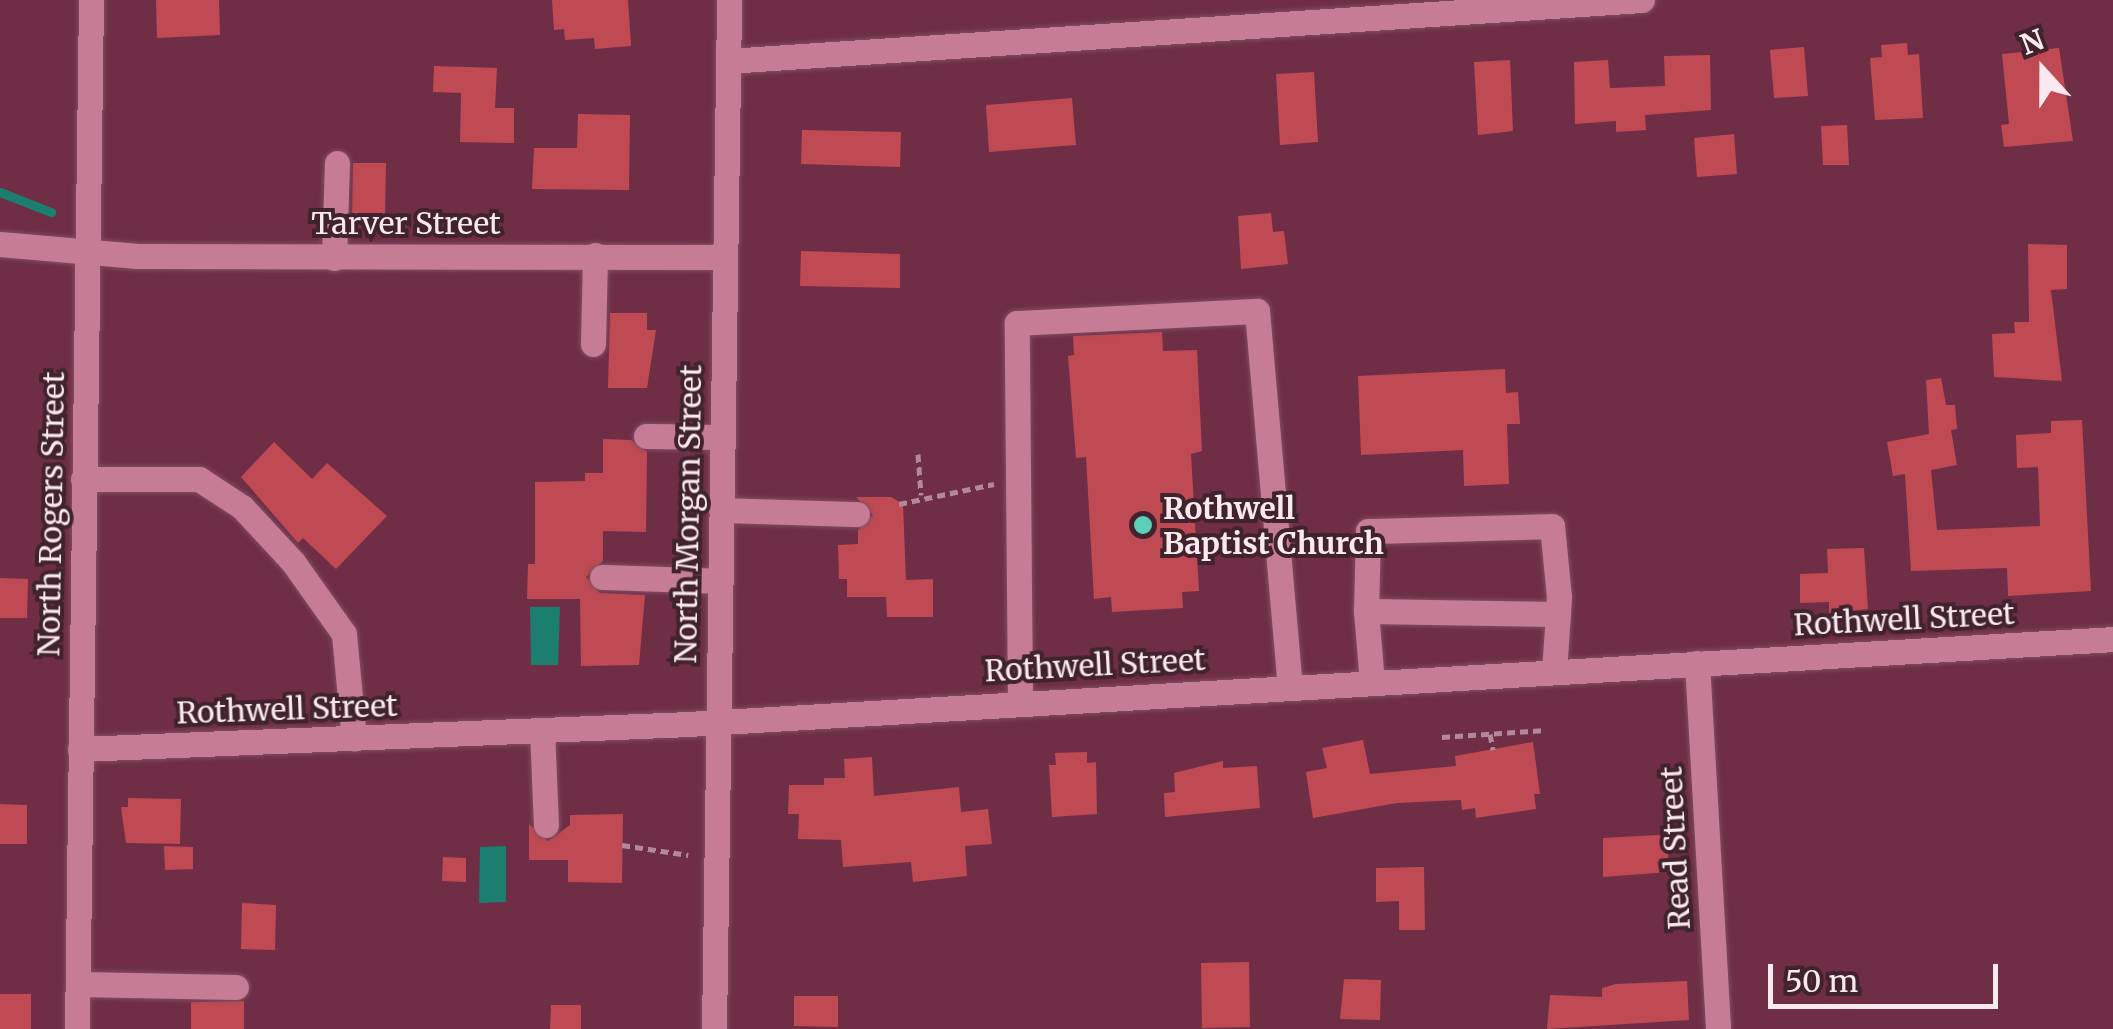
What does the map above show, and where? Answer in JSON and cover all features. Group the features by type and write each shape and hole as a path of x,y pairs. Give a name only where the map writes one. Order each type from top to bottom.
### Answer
{"street":[{"name":"North Rogers Street","path":"76,1029 91,0"},
{"name":"North Morgan Street","path":"714,1029 729,0"},
{"path":"728,61 1549,2 1642,0"},
{"path":"334,258 336,163"},
{"name":"Tarver Street","path":"0,244 87,252 334,258 725,257"},
{"path":"593,344 595,255"},
{"path":"1020,702 1017,323 1257,311 1290,686"},
{"path":"646,436 722,438"},
{"path":"83,479 200,479 242,507 293,562 344,634 354,739"},
{"path":"721,510 857,514"},
{"path":"1372,682 1366,611 1368,531 1552,526 1558,614 1554,672"},
{"path":"602,577 720,581"},
{"path":"1366,611 1558,614"},
{"name":"Rothwell Street","path":"80,749 718,721 2113,639"},
{"name":"Read Street","path":"1697,663 1718,1029"},
{"path":"542,730 546,825"},
{"path":"78,984 236,987"}],"path":[{"path":"918,454 920,495"},
{"path":"900,504 920,495 974,485"},
{"path":"1442,737 1546,730"},
{"path":"1490,734 1493,750"},
{"path":"622,845 717,855"}],"shaded area":[{"path":"530,607 560,607 558,665 531,665"},
{"path":"506,846 506,902 479,903 480,847"}],"building":[{"path":"156,0 219,0 220,35 157,38"},
{"path":"552,0 628,0 631,46 595,49 594,38 565,40 564,29 554,30"},
{"path":"1907,43 1908,55 1919,54 1923,118 1875,120 1870,58 1882,57 1881,45"},
{"path":"1804,47 1808,96 1774,98 1770,50"},
{"path":"2059,48 2073,141 2004,147 2001,125 2009,124 2002,54"},
{"path":"1710,55 1711,110 1645,115 1646,130 1616,132 1616,121 1575,124 1574,62 1608,60 1610,88 1665,86 1664,56"},
{"path":"1510,60 1513,131 1478,135 1474,62"},
{"path":"434,66 497,68 495,108 514,108 514,143 460,142 461,93 433,92"},
{"path":"1314,72 1318,142 1280,145 1276,74"},
{"path":"1072,98 1076,145 989,152 986,105"},
{"path":"578,114 630,115 629,190 532,189 534,148 577,148"},
{"path":"1847,125 1849,165 1823,165 1821,126"},
{"path":"802,130 901,132 900,167 801,164"},
{"path":"1734,134 1737,174 1697,177 1694,138"},
{"path":"353,163 386,163 385,215 352,216"},
{"path":"1271,213 1273,232 1284,231 1288,264 1241,269 1238,216"},
{"path":"2028,244 2067,245 2067,289 2051,290 2062,381 1994,377 1992,334 2015,333 2014,322 2029,322"},
{"path":"801,251 900,254 900,288 800,286"},
{"path":"610,313 647,313 647,330 656,330 647,388 608,388"},
{"name":"Rothwell Baptist Church","path":"1162,332 1163,351 1197,350 1202,451 1191,454 1199,591 1182,592 1183,608 1112,612 1111,597 1094,599 1086,457 1076,458 1068,356 1074,355 1073,336"},
{"path":"1505,369 1506,393 1518,392 1520,424 1507,424 1509,484 1464,486 1463,450 1361,455 1358,376"},
{"path":"1941,378 1946,405 1955,405 1957,429 1951,430 1957,465 1931,470 1937,530 2040,526 2038,467 2017,468 2016,435 2051,433 2051,421 2082,420 2091,591 2008,596 2007,568 1911,571 1905,474 1893,476 1887,442 1929,434 1926,380"},
{"path":"603,439 631,440 647,452 646,532 603,531 603,561 586,577 600,593 645,595 639,665 581,666 580,599 527,599 528,564 535,564 535,482 585,481 585,473 603,473"},
{"path":"274,442 312,479 327,463 387,516 336,569 303,538 298,543 241,477"},
{"path":"856,497 891,497 903,504 906,580 933,579 933,617 887,617 886,597 847,597 847,579 839,579 838,545 858,544 858,530 873,515"},
{"path":"1864,548 1868,609 1829,613 1829,602 1800,603 1800,574 1828,573 1827,549"},
{"path":"0,578 28,579 27,618 0,618"},
{"path":"1363,740 1370,774 1456,766 1455,756 1533,742 1540,794 1534,794 1536,809 1476,818 1475,808 1462,810 1461,800 1397,803 1313,818 1306,772 1327,768 1322,748"},
{"path":"1087,752 1087,763 1096,762 1097,814 1052,817 1049,765 1056,765 1055,753"},
{"path":"872,757 874,796 959,787 961,812 988,809 992,844 965,846 967,876 913,882 911,862 843,867 841,840 798,839 799,814 788,814 789,785 824,785 824,778 845,778 844,759"},
{"path":"1223,761 1223,768 1257,766 1260,808 1165,817 1164,793 1175,792 1174,773"},
{"path":"128,798 181,799 180,844 126,843 121,807 128,807"},
{"path":"0,804 27,805 27,844 0,844"},
{"path":"623,814 622,883 568,882 568,860 529,860 529,824 548,841 570,825 570,815"},
{"path":"1603,838 1667,838 1669,872 1603,877"},
{"path":"164,846 193,847 193,869 165,870"},
{"path":"443,857 466,858 466,882 442,881"},
{"path":"1424,867 1425,930 1399,930 1399,901 1376,902 1376,868"},
{"path":"242,903 276,905 275,950 241,949"},
{"path":"1249,962 1250,1027 1202,1028 1201,963"},
{"path":"1344,979 1381,980 1380,1020 1340,1019"},
{"path":"1687,981 1689,1020 1547,1029 1550,995 1602,997 1602,988 1616,984"},
{"path":"0,994 31,994 31,1029 0,1029"},
{"path":"794,996 838,996 838,1027 794,1026"},
{"path":"244,1001 244,1029 191,1029 191,1002"},
{"path":"551,1005 581,1005 581,1029 550,1029"}],"waterway":[{"path":"0,192 51,212"}],"place":[{"name":"Rothwell Baptist Church","path":"1143,525"}]}
